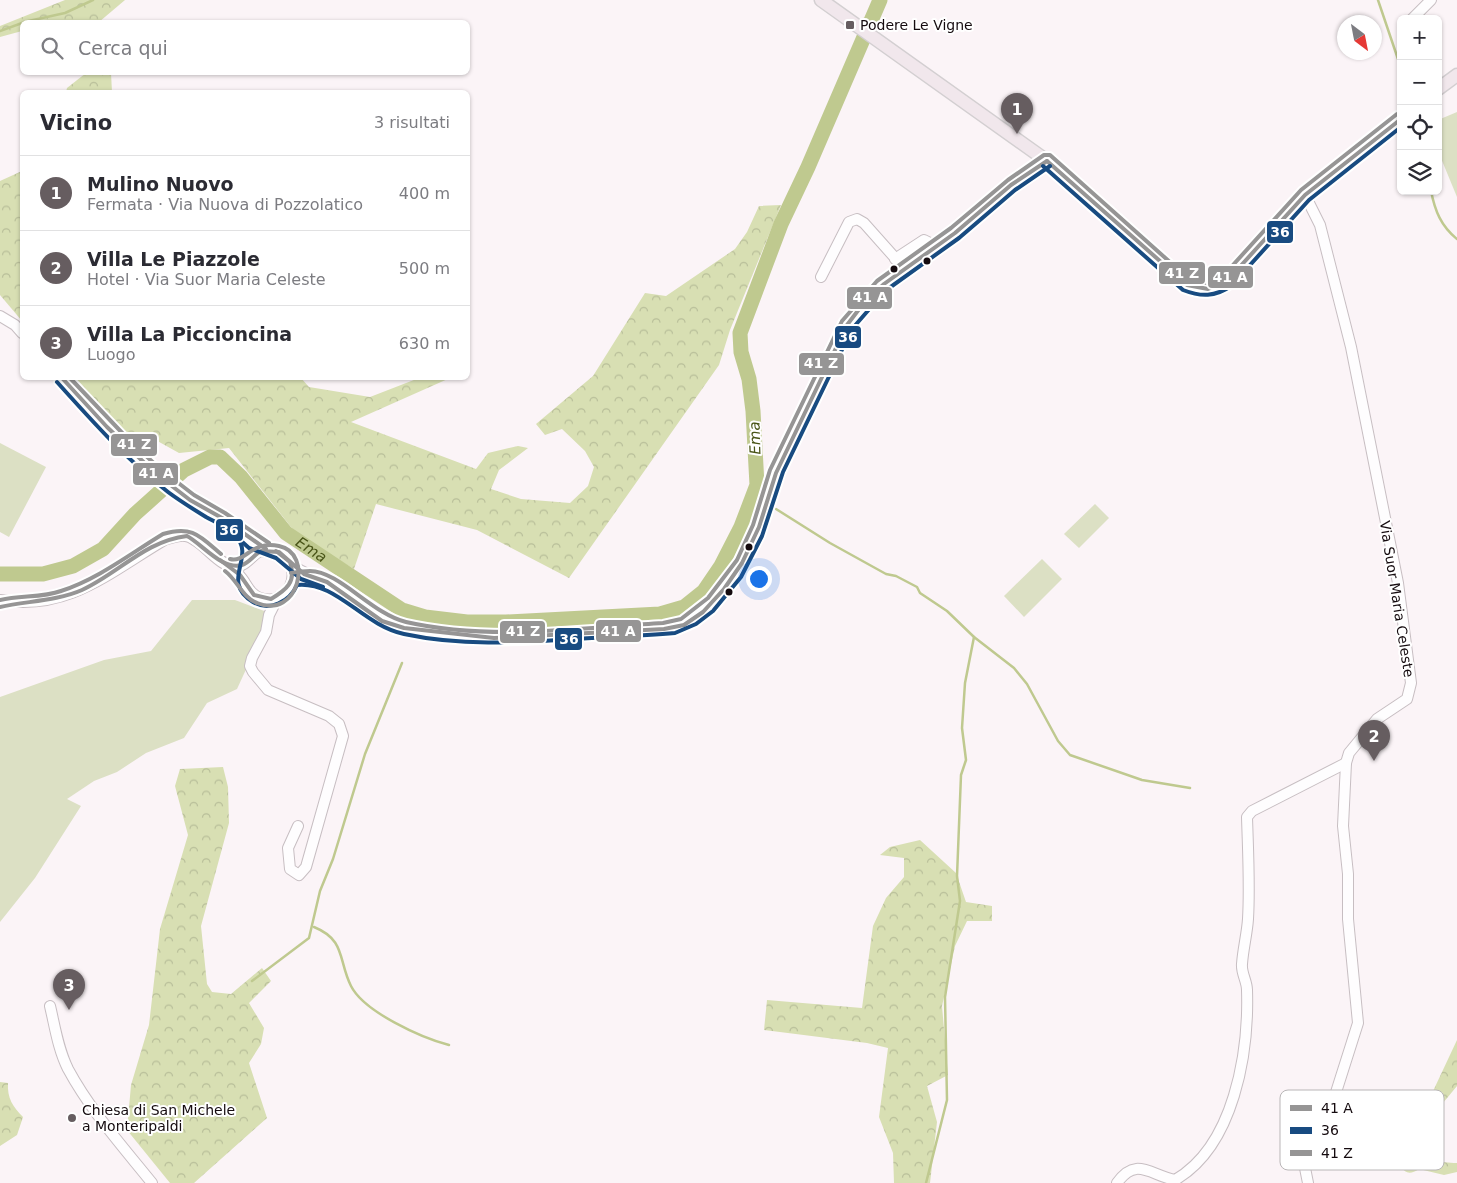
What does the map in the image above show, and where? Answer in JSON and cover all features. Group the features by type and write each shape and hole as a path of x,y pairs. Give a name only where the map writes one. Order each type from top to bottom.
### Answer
{"main road":[{"path":"822,0 1047,161 1187,285 1208,291 1227,281 1304,195 1397,122"},
{"path":"1442,86 1457,75"}],"street":[{"path":"1416,15 1431,0"},
{"path":"64,380 100,420 153,470 190,500 227,521 245,537 266,549 279,552 291,564 311,577 327,582 382,621 404,628 450,635 494,638 664,629 684,625 713,602 742,562 759,527 776,473 847,325 881,286 955,233 1010,185 1047,161"},
{"name":"Via Suor Maria Celeste","path":"1304,195 1320,226 1351,347 1398,583 1411,683 1407,699 1377,719 1349,754 1346,763 1343,826 1348,874 1348,919 1358,1023 1337,1090"},
{"path":"821,277 849,222 857,219 904,268"},
{"path":"896,259 924,240 936,246"},
{"path":"0,308 20,331"},
{"path":"0,316 15,325"},
{"path":"0,607 17,602 62,598 94,584 166,539 179,536 194,538 240,575 254,595 263,599 278,597"},
{"path":"245,537 250,551 244,569 245,584"},
{"path":"220,560 233,566 243,565 255,553 266,549"},
{"path":"291,564 292,580 287,590 278,597 269,614 266,632 252,658 250,666 268,690 329,716 339,724 343,736 306,868 298,875 290,868 288,848 298,826"},
{"path":"292,580 311,577"},
{"path":"263,599 269,614"},
{"path":"0,600 17,602"},
{"path":"1117,1183 1123,1175 1133,1168 1144,1168 1161,1177 1174,1180 1198,1162 1222,1128 1234,1094 1244,1042 1247,988 1242,967 1248,920 1247,817 1252,811 1346,763"},
{"path":"50,1006 59,1045 68,1068 113,1135 147,1181"},
{"name":"Via Suor Maria Celeste","path":"1305,1170 1308,1183"}],"green space":[{"path":"65,0 125,0 101,20 20,20 20,32 0,37 0,26"},
{"path":"83,75 111,75 112,90 66,90"},
{"path":"1457,112 1457,197 1442,161 1442,118"},
{"path":"20,172 20,319 0,295 0,181"},
{"path":"781,205 730,330 719,365 569,578 477,530 376,504 354,569 298,536 229,448 179,453 152,438 119,432 74,380 303,380 309,387 370,397 414,380 446,380 351,422 476,469 488,453 518,446 528,448 499,470 491,489 521,499 570,503 588,486 594,467 585,451 562,429 545,435 536,424 593,376 645,293 666,296 735,249 747,232 759,206"},
{"path":"0,443 46,467 9,537 0,532"},
{"path":"1095,504 1109,518 1079,548 1064,534"},
{"path":"1042,559 1062,579 1024,617 1004,596"},
{"path":"192,600 235,600 267,612 267,624 237,689 207,703 184,738 146,753 117,772 94,781 67,799 81,806 35,878 0,922 0,697 104,660 151,651"},
{"path":"223,767 228,787 229,823 201,926 207,984 212,992 231,994 262,968 271,981 249,1003 264,1028 261,1044 249,1063 267,1118 194,1183 170,1183 127,1130 131,1085 149,1025 160,929 188,835 175,786 180,769"},
{"path":"920,840 956,873 966,902 992,906 992,921 967,921 955,946 942,1006 948,1075 927,1086 937,1122 930,1183 894,1183 893,1153 879,1117 888,1048 867,1043 764,1030 767,1000 862,1008 873,926 886,898 904,877 904,858 880,855 890,847"},
{"path":"1457,1040 1457,1086 1444,1102 1444,1090 1434,1090"},
{"path":"0,1082 8,1083 11,1102 23,1117 17,1135 0,1146"},
{"path":"1444,1162 1457,1163 1457,1172 1444,1175 1423,1170 1444,1170"},
{"path":"1403,1170 1417,1170 1410,1173"}],"waterway":[{"path":"33,20 65,13 93,0"},
{"name":"Ema","path":"0,574 43,574 73,566 103,549 135,514 184,470 210,457 220,457 241,477 286,533 402,610 425,617 467,622 506,622 660,614 684,607 704,591 721,566 741,527 757,485 753,411 749,379 741,352 740,333 781,224 808,167 880,0"},
{"path":"1378,0 1398,60"},
{"name":"Ema","path":"864,19 870,23"},
{"path":"0,31 20,24"},
{"path":"1432,195 1440,218 1451,234 1457,239"},
{"path":"751,500 761,503"},
{"path":"776,509 830,543 886,574 896,576 917,587 920,593 947,611 974,637 1014,668 1027,684 1058,741 1070,755 1142,780 1190,788"},
{"path":"417,624 420,616"},
{"path":"926,1183 947,1100 945,997 960,901 957,876 961,775 966,760 962,728 965,683 974,637"},
{"path":"252,981 309,938 320,891 333,859 365,754 402,663"},
{"path":"314,927 324,932 336,945 351,986 368,1005 395,1023 449,1045"}],"transit line":[{"path":"291,573 310,571 321,573 344,585 393,618 438,628 470,631 534,632 663,623 681,619 708,598 737,560 753,525 770,470 842,321 877,281 951,228 1008,180 1044,155 1050,155 1190,280 1207,283 1223,276 1301,190 1397,114"},
{"path":"1047,161 1187,285 1208,289 1227,281 1305,195 1397,122"},
{"name":"36","path":"1043,166 1183,290 1208,295 1225,290 1231,286 1309,200 1397,130"},
{"path":"0,607 72,594 95,583 158,544 187,536 220,561 235,566 245,564 261,551 279,552 304,574 327,582 382,621 404,628 494,638 664,629 684,625 703,612 724,589 742,563 759,527 776,473 847,325 863,304 884,284 955,233 1011,185 1047,161"},
{"name":"36","path":"57,382 110,440 153,480 182,502 225,527 235,535 241,543 242,552 238,577 239,586 243,594 259,605 266,606 279,603 290,596 297,585 311,586 337,596 375,622 389,629 425,638 467,642 530,642 675,633 696,624 713,611 741,577 762,536 783,472 852,329 885,291 959,238 1015,190 1050,166"},
{"path":"64,380 107,427 155,473 190,500 222,518 266,549"},
{"path":"72,380 127,438 159,468 194,495 225,513 269,543"},
{"name":"36","path":"229,530 249,548 276,558 301,579 323,587"},
{"path":"0,600 46,595 75,586 114,566 163,534 181,531 195,534 221,554"},
{"path":"225,571 252,601 271,606 283,602 292,594 297,584 296,560 290,551 279,546 262,546 240,558 230,559"},
{"path":"220,560 240,575 254,595 271,599 289,585 292,575 290,562 276,551"}],"place":[{"name":"Podere Le Vigne","path":"850,25"},
{"name":"Mulino Nuovo","path":"1017,134"},
{"name":"Villa Le Piazzole","path":"1374,761"},
{"name":"Villa La Piccioncina","path":"69,1010"},
{"name":"Chiesa di San Michele a Monteripaldi","path":"72,1118"}]}
